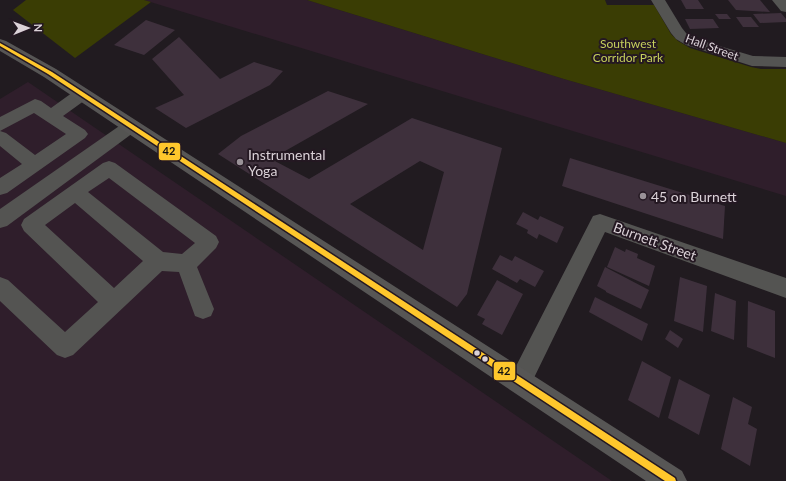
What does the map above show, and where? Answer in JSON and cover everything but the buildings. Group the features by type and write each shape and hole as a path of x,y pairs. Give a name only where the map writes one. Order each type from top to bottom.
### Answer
{"main road":[{"path":"0,44 50,73 521,380 672,481"}],"street":[{"name":"Hall Street","path":"658,0 676,30 681,36 691,42 752,61 786,62"},
{"path":"779,0 786,8"},
{"path":"51,116 82,94"},
{"path":"0,125 35,104 79,134 35,166 0,188"},
{"path":"0,220 131,126"},
{"path":"0,137 35,166"},
{"path":"75,192 158,261 186,264 209,242 109,168 75,192 31,225 114,302"},
{"path":"29,200 45,214"},
{"name":"Burnett Street","path":"521,380 600,222 786,288"},
{"path":"0,287 65,347 158,261"},
{"path":"186,264 204,309"}],"shaded area":[{"path":"144,0 307,0 564,79 786,143 786,196"},
{"path":"28,82 612,481 0,481 0,99"}],"green space":[{"path":"26,0 144,0 151,2 75,58 13,10"},
{"name":"Southwest Corridor Park","path":"307,0 605,0 607,5 654,5 671,34 678,41 690,48 751,67 761,69 786,69 786,143 564,79"}],"transit line":[{"name":"42","path":"0,44 50,73 672,481"}],"place":[{"name":"Instrumental Yoga","path":"240,162"},
{"name":"45 on Burnett","path":"643,196"}]}
